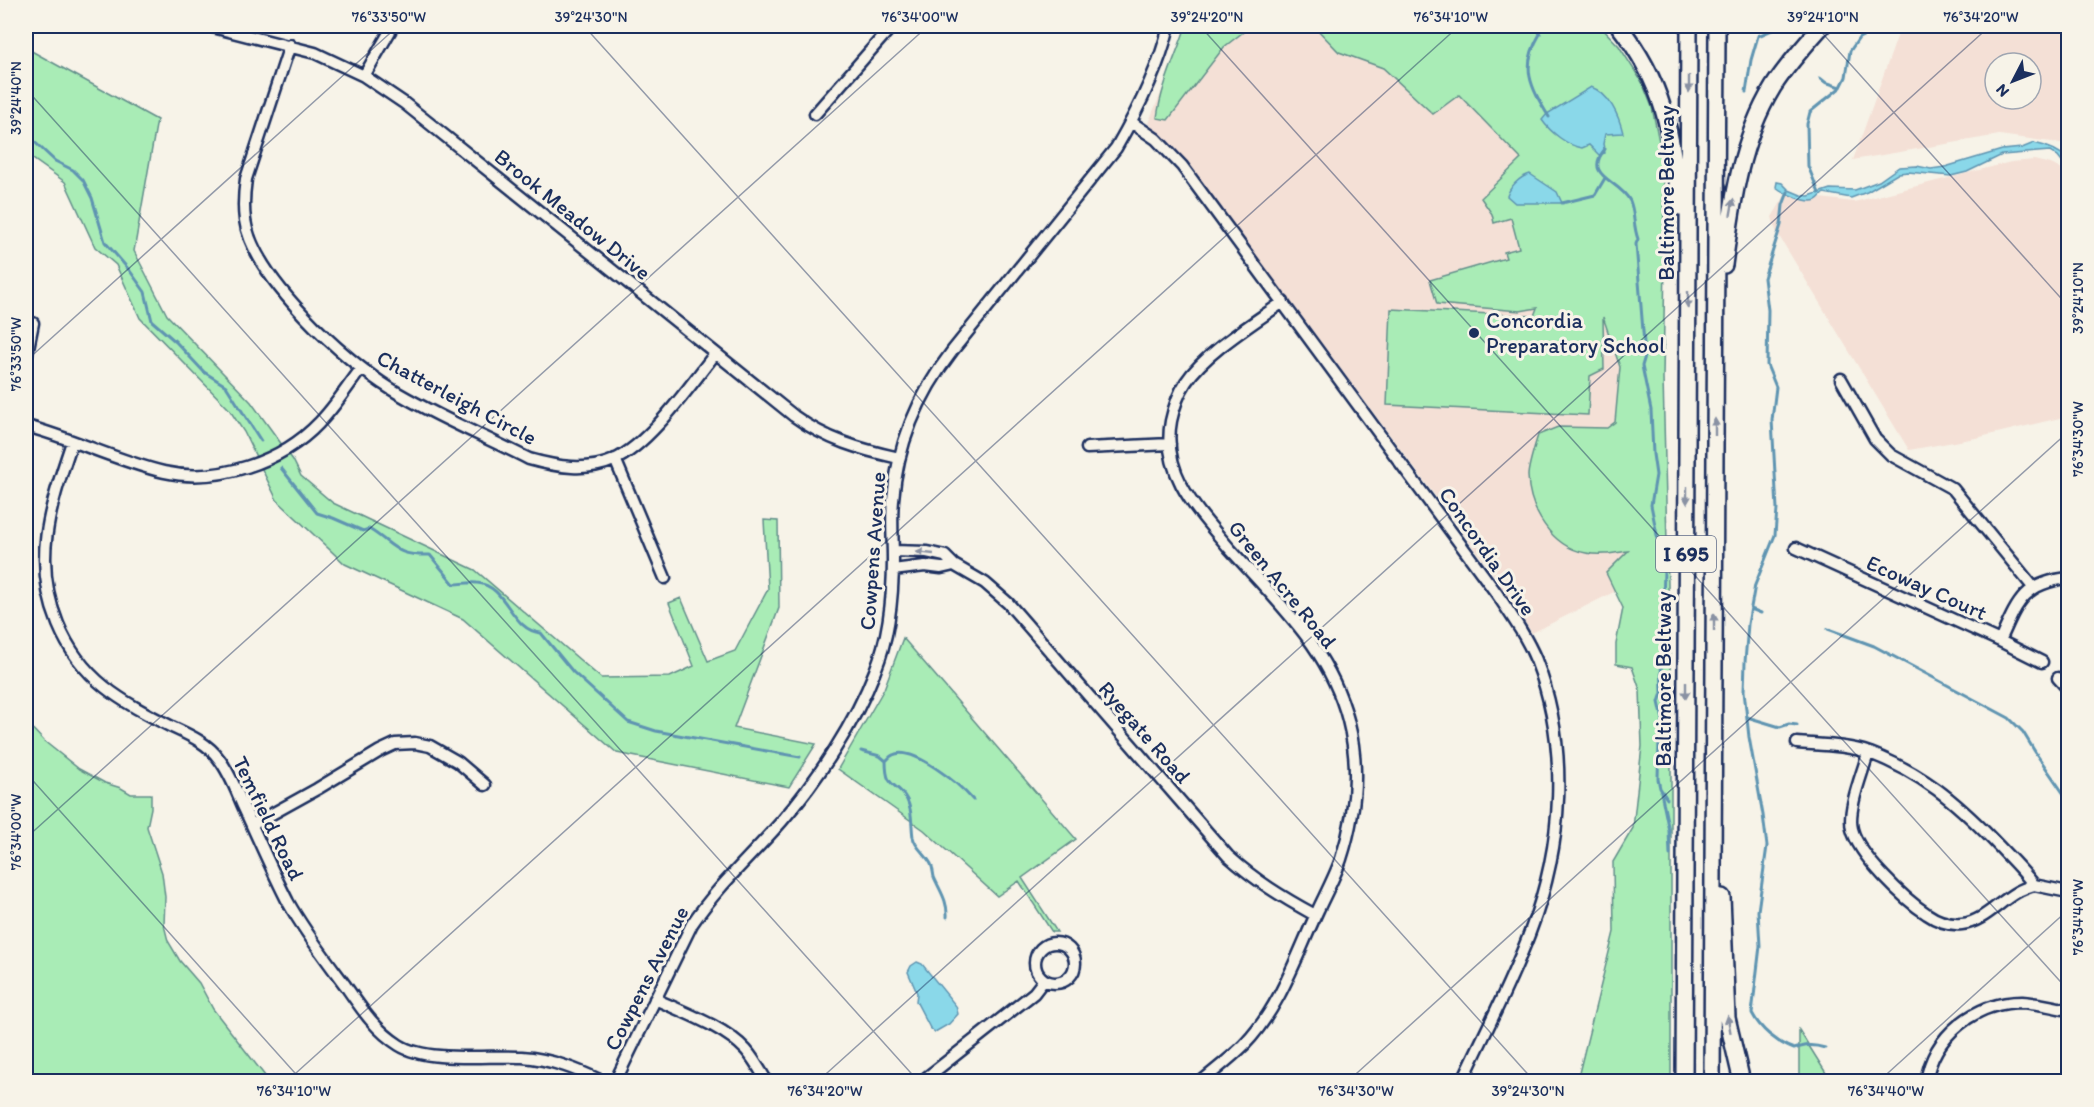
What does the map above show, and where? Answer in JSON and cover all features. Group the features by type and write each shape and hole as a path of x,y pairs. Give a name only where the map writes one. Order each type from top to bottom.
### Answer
{"highway":[{"path":"1619,26 1644,61 1663,106 1670,131 1688,264"},
{"name":"Baltimore Beltway","path":"1684,1082 1689,26"},
{"name":"I 695","path":"1712,1082 1717,26"},
{"path":"1715,327 1731,212 1743,156 1752,131 1773,88 1802,48 1822,26"},
{"path":"1714,744 1727,1018 1742,1082"}],"street":[{"name":"Brook Meadow Drive","path":"209,26 315,53 364,76 404,103 715,354 812,429 857,449 899,458"},
{"path":"364,76 393,26"},
{"path":"815,114 892,26"},
{"name":"Cowpens Avenue","path":"615,1082 684,937 698,915 783,820 806,790 828,758 861,701 876,669 885,637 893,570 892,499 899,458 917,406 941,366 1107,161 1131,122 1151,77 1169,26"},
{"name":"Chatterleigh Circle","path":"290,45 246,179 245,222 253,243 275,281 314,327 361,369 392,390 529,459 567,468 591,466 615,459 645,437 715,354"},
{"name":"Concordia Drive","path":"1131,122 1156,140 1182,166 1513,618 1535,659 1551,709 1557,756 1557,804 1548,873 1530,933 1462,1082"},
{"name":"Green Acre Road","path":"1201,1082 1244,1045 1274,1004 1341,861 1354,804 1355,767 1347,719 1338,691 1311,643 1195,509 1173,466 1170,428 1179,393 1187,380 1210,356 1283,302"},
{"path":"26,358 33,323"},
{"path":"26,426 167,473 214,474 234,470 268,458 306,436 332,408 361,369"},
{"path":"1841,379 1882,448 1900,461 1953,489 2033,587"},
{"name":"Temfield Road","path":"72,442 51,504 44,548 48,590 59,626 85,668 111,692 125,703 196,739 214,751 231,778 298,919 369,1019 402,1047 416,1052 435,1055 523,1057 546,1060 571,1067 604,1082"},
{"path":"1087,448 1170,444"},
{"path":"615,459 665,578"},
{"name":"Ecoway Court","path":"1796,548 2042,662"},
{"name":"Ryegate Road","path":"893,551 927,552 945,556 954,565 985,582 1008,603 1228,856 1273,892 1316,915"},
{"path":"893,570 925,566 941,568 954,565"},
{"path":"2000,641 2015,608 2033,587 2047,581 2068,578"},
{"path":"2058,678 2068,688"},
{"path":"252,825 395,744 415,743 430,746 458,762 486,785"},
{"path":"1797,743 1868,753 1927,782 1950,798 2025,873 2034,885"},
{"path":"1868,753 1852,814 1852,828 1868,858 1904,895 1928,915 1945,923 1963,924 1978,920 2018,892 2034,885 2068,892"},
{"path":"921,1082 1034,993 1044,980"},
{"path":"655,999 734,1039 756,1063 766,1082"},
{"path":"1926,1082 1932,1059 1942,1041 1970,1016 2005,1004 2024,1002 2068,1010"}],"shaded area":[{"name":"Concordia Preparatory School","path":"1186,26 1423,26 1549,172 1644,415 1628,585 1532,633 1492,572 1182,156 1148,123 1172,68"},
{"path":"1901,26 2068,26 2068,144 1999,135 1853,160"},
{"path":"2034,160 2051,164 2068,173 2068,416 1976,438 1909,450 1776,231 1772,217 1786,194 1854,202 2011,162"}],"green space":[{"path":"1186,26 1251,26 1224,47 1168,120 1157,118 1165,83"},
{"path":"1314,26 1600,26 1619,46 1642,82 1652,107 1662,156 1665,260 1663,378 1671,709 1671,1081 1577,1081 1614,932 1613,862 1633,828 1642,746 1640,690 1632,667 1616,664 1616,644 1623,608 1606,573 1628,551 1591,554 1562,543 1544,525 1529,489 1528,476 1538,435 1558,427 1607,428 1615,422 1620,367 1603,317 1604,369 1590,376 1588,415 1387,405 1391,309 1534,316 1537,308 1520,311 1437,304 1430,280 1506,258 1504,252 1519,248 1511,218 1494,223 1492,214 1481,198 1521,159 1459,95 1433,114 1383,68 1339,52"},
{"path":"26,48 157,120 134,251 167,315 251,402 293,460 301,476 333,503 475,570 601,678 670,677 694,666 669,603 681,598 708,661 735,651 768,589 764,520 778,521 779,608 734,728 816,744 789,787 617,753 463,619 345,564 277,500 244,432 229,409 140,318 116,265 95,247 65,182 26,154"},
{"path":"903,638 1076,839 1022,878 1057,932 1052,932 1019,881 997,896 924,830 838,769 884,689"},
{"path":"26,722 44,741 79,769 131,794 151,794 147,827 162,873 165,897 164,925 168,941 180,961 199,983 213,1009 269,1081 34,1082 26,1072"},
{"path":"1799,1030 1831,1081 1799,1081"}],"water":[{"path":"1591,87 1608,100 1619,119 1623,133 1605,134 1603,144 1605,153 1599,155 1589,145 1582,148 1565,141 1554,134 1542,120 1547,114"},
{"path":"2034,143 2052,149 2068,159 2068,169 2058,156 2050,151 2002,155 1967,172 1951,176 1899,173 1867,192 1851,198 1824,193 1812,201 1789,195 1776,187 1777,182 1782,183 1789,190 1809,196 1830,189 1855,190 1879,181 1899,167 1917,166 1931,169 1945,167"},
{"path":"1530,174 1557,192 1562,203 1515,203 1507,196 1510,189 1522,177"},
{"path":"917,962 922,964 956,1006 958,1014 949,1024 935,1032 930,1028 916,1001 917,993 908,972"}],"waterway":[{"path":"1536,26 1540,34 1530,57 1530,76 1537,96 1549,117"},
{"path":"1746,92 1751,60 1758,36 1781,26"},
{"path":"1819,193 1808,166 1807,124 1810,112 1841,87 1846,77 1850,51 1859,38 1867,34 1875,35 1884,30 1886,26"},
{"path":"1820,78 1840,87"},
{"path":"26,134 55,161 73,170 83,180 92,198 105,242 145,292 152,321 176,342 204,372 226,386 261,441"},
{"path":"1605,149 1599,158 1600,172 1630,201 1638,239 1636,244 1645,356 1642,366 1651,410 1656,475 1651,505 1664,570 1662,638 1664,650 1661,662 1662,693 1659,702 1663,720 1659,740 1658,779 1660,788 1667,799"},
{"path":"1562,203 1595,195 1605,178"},
{"path":"1788,192 1783,205 1781,225 1764,278 1768,310 1767,365 1776,387 1772,420 1777,509 1775,535 1755,585 1748,624 1745,662 1744,691 1749,737 1767,846 1758,911 1760,946 1752,1013 1764,1030 1794,1049 1809,1046 1825,1048"},
{"path":"281,468 317,513 363,531 369,529 396,548 409,554 430,555 454,584 477,583 496,592 522,624 541,633 573,672 628,722 656,731 800,757"},
{"path":"1751,609 1761,613"},
{"path":"1828,629 1874,646 2009,718 2023,732 2068,800"},
{"path":"1747,717 1780,727 1789,724 1797,725"},
{"path":"861,751 880,756 886,761 886,771 890,782 907,800 914,841 931,864 945,901 947,917"},
{"path":"886,761 893,755 902,753 924,761 958,785 973,800"},
{"path":"1661,792 1669,831 1670,855"}],"place":[{"name":"Concordia Preparatory School","path":"1474,333"}]}
